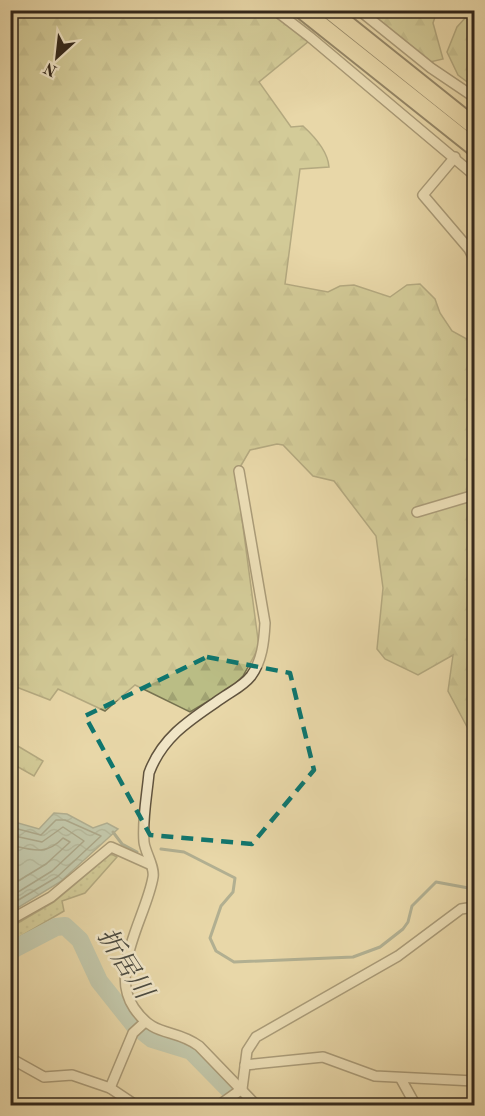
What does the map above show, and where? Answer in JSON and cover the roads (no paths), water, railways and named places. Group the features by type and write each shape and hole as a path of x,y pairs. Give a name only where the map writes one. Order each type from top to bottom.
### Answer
{"highway":[{"path":"302,10 474,147"},
{"path":"329,10 474,126"}],"street":[{"path":"274,10 310,37 474,175"},
{"path":"358,10 431,68 474,97"},
{"path":"455,157 423,195 470,249 474,259"},
{"path":"239,471 265,624 264,643 255,668 245,683 177,729 164,742 156,757 150,773 144,828 144,842 154,874 130,946 126,982 130,1002 143,1023 190,1040 237,1092 257,1106"},
{"path":"417,512 471,496 474,498"},
{"path":"10,920 51,897 111,847 149,864"},
{"path":"218,1106 237,1092 247,1051 256,1037 398,957 461,909 474,907"},
{"path":"110,1088 133,1033 143,1023"},
{"path":"245,1065 323,1057 375,1076 474,1081"},
{"path":"10,1058 44,1077 72,1075 110,1088 137,1106"},
{"path":"401,1079 416,1106"}],"water":[{"path":"54,813 67,814 93,828 107,823 118,829 60,882 11,912 11,821 39,829"}],"waterway":[{"path":"113,832 122,844 137,852"},
{"path":"161,849 184,852 235,878 233,892 221,906 210,938 216,951 234,962 353,957 380,947 403,929 408,922 412,906 436,882 474,889"},
{"name":"折居川","path":"10,951 56,927 65,926 80,940 99,981 134,1025 152,1039 191,1051 245,1106"}]}
